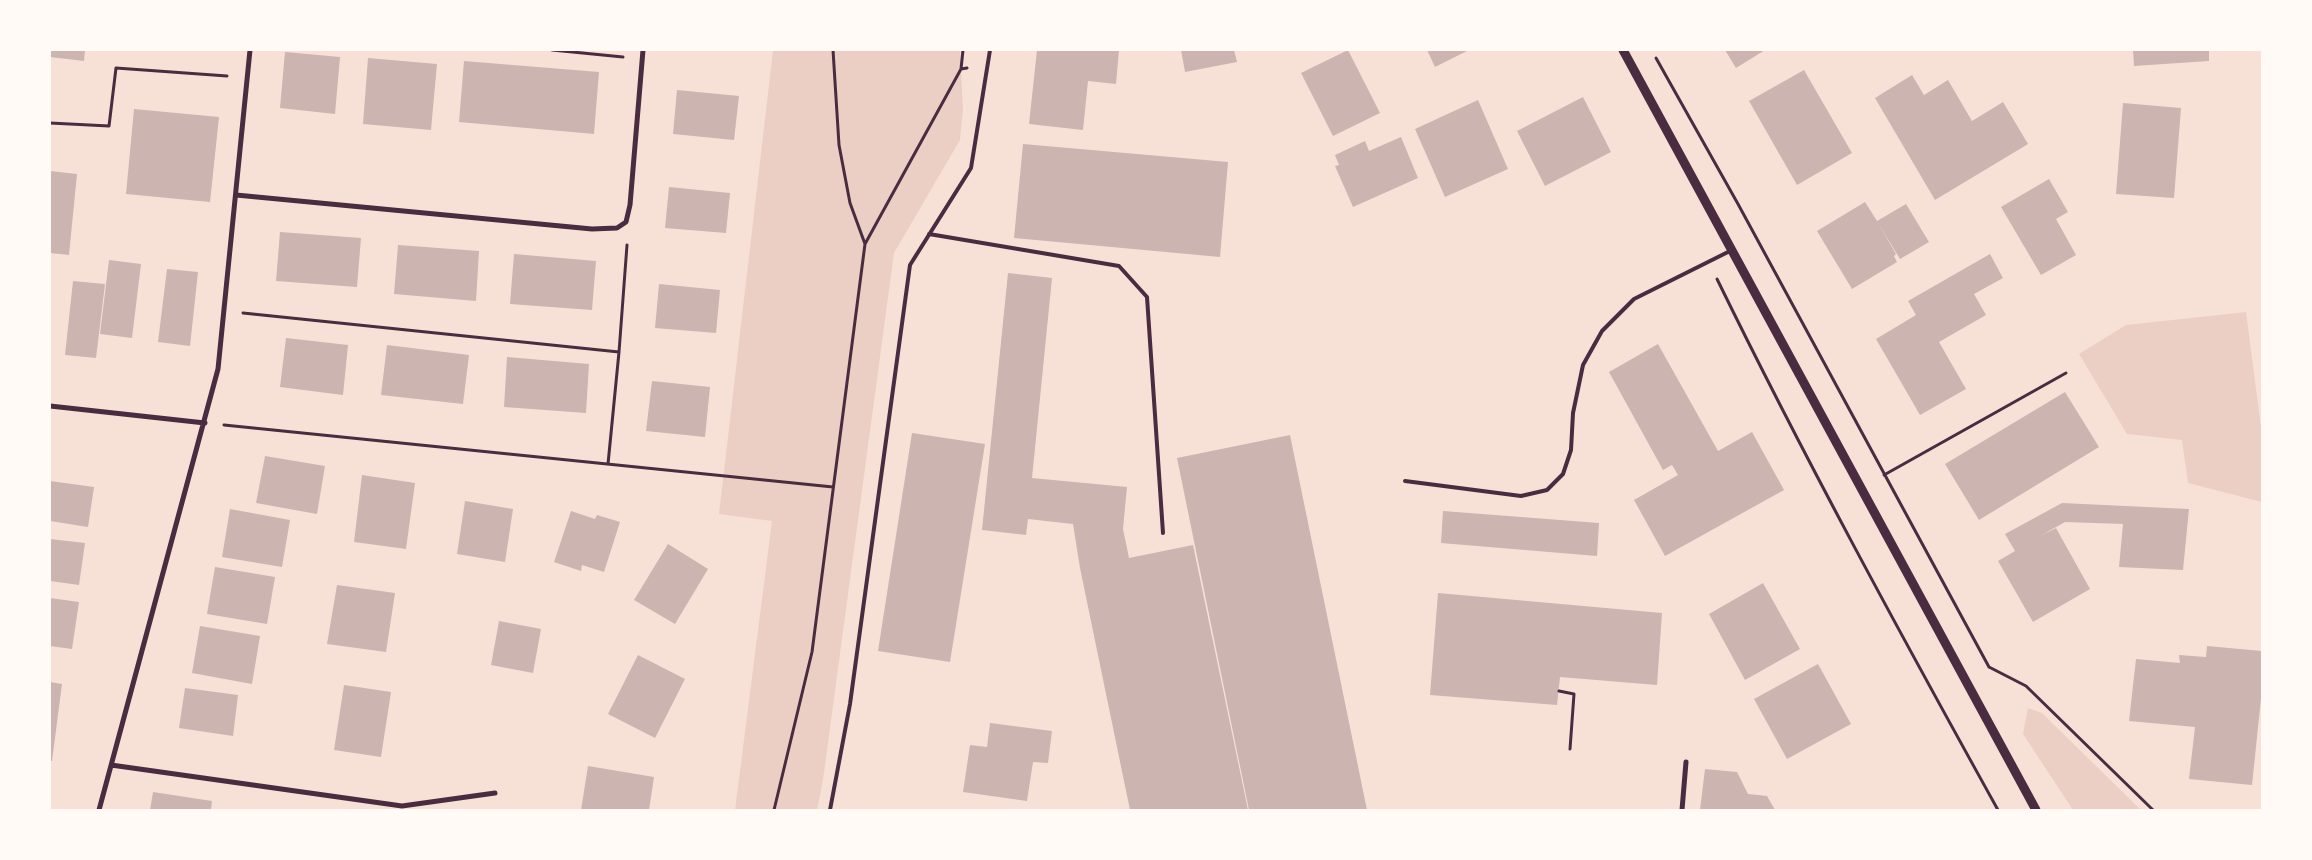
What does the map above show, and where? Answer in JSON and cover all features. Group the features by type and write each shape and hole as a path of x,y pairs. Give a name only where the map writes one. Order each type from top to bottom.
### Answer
{"street":[{"path":"99,810 205,423 218,369 250,50"},
{"path":"236,195 592,229 616,228 626,222 630,205 643,50"},
{"path":"1623,50 2036,810"},
{"path":"50,406 205,423"},
{"path":"1682,810 1686,762"},
{"path":"111,765 402,806 495,793"}],"lane":[{"path":"830,810 850,704 910,265 971,168 990,50"},
{"path":"929,234 1119,266 1148,297 1163,533"},
{"path":"1405,481 1521,496 1547,490 1563,474 1571,450 1573,413 1583,365 1602,331 1634,300 1732,250"}],"path":[{"path":"552,50 642,59"},
{"path":"833,50 839,145 850,203 865,244"},
{"path":"774,810 812,652 865,244 960,68 963,50"},
{"path":"1651,50 1738,204 1989,667"},
{"path":"960,68 988,66"},
{"path":"50,123 109,126 116,68 248,78"},
{"path":"608,464 620,352 627,252 626,222"},
{"path":"1709,262 1764,373 1906,643 1998,810"},
{"path":"225,311 620,352"},
{"path":"1884,475 2066,373"},
{"path":"205,423 833,487"},
{"path":"1948,647 2026,686 2154,810"},
{"path":"1559,691 1574,694 1570,749"}],"shaded area":[{"path":"773,50 960,50 963,109 960,140 894,253 823,780 817,810 735,810 772,521 719,514"},
{"path":"2246,312 2262,435 2262,502 2188,483 2182,440 2127,434 2079,354 2126,325"},
{"path":"2028,708 2042,713 2141,810 2073,810 2023,734"}],"building":[{"path":"50,50 85,50 84,61 50,57"},
{"path":"1037,50 1119,50 1116,84 1088,81 1083,130 1029,124"},
{"path":"1181,50 1234,50 1237,62 1185,72"},
{"path":"1348,50 1380,113 1333,136 1301,73"},
{"path":"1427,50 1469,50 1435,67"},
{"path":"1725,50 1765,50 1736,68"},
{"path":"2133,50 2209,50 2209,61 2134,66"},
{"path":"285,52 340,57 335,114 280,108"},
{"path":"368,58 437,64 431,130 363,124"},
{"path":"464,61 599,72 594,134 459,122"},
{"path":"1804,70 1852,153 1797,185 1749,101"},
{"path":"1912,75 1924,95 1948,80 1972,121 2003,102 2028,144 1935,200 1875,98"},
{"path":"677,90 739,96 734,140 673,134"},
{"path":"1583,97 1611,152 1545,186 1517,131"},
{"path":"1478,100 1508,169 1445,197 1415,129"},
{"path":"2123,103 2181,108 2174,198 2116,194"},
{"path":"134,109 219,117 210,202 126,194"},
{"path":"1401,137 1418,178 1353,207 1335,166 1339,165 1335,155 1365,141 1369,151"},
{"path":"1023,144 1228,162 1220,257 1014,238"},
{"path":"50,171 77,174 69,255 50,253"},
{"path":"2049,179 2068,212 2056,219 2076,255 2041,275 2001,207"},
{"path":"669,187 730,193 726,233 665,228"},
{"path":"1865,202 1877,221 1906,204 1929,242 1900,259 1878,223 1896,254 1894,256 1897,262 1852,289 1817,231"},
{"path":"280,232 361,238 357,287 276,281"},
{"path":"398,245 479,251 476,301 394,294"},
{"path":"514,254 596,261 592,310 510,304"},
{"path":"1990,254 2003,278 1974,294 1986,315 1939,342 1966,389 1920,415 1876,339 1916,315 1908,301"},
{"path":"109,260 141,264 132,338 100,334"},
{"path":"167,269 198,272 190,346 158,342"},
{"path":"1008,273 1052,278 1032,478 1127,487 1123,529 1129,558 1193,545 1248,810 1130,810 1080,568 1073,524 1028,519 1026,535 982,530"},
{"path":"73,281 105,284 96,358 65,355"},
{"path":"659,284 720,290 716,333 655,328"},
{"path":"286,338 348,345 343,395 280,387"},
{"path":"1658,344 1718,451 1752,432 1784,490 1665,556 1634,500 1678,475 1672,465 1663,470 1609,372"},
{"path":"387,345 469,355 463,404 381,395"},
{"path":"507,357 589,364 586,413 504,407"},
{"path":"652,381 710,387 705,437 646,431"},
{"path":"2065,392 2099,447 1979,520 1945,464"},
{"path":"912,433 985,444 950,662 878,651"},
{"path":"1290,435 1367,810 1249,810 1177,458"},
{"path":"265,456 325,466 317,514 256,503"},
{"path":"362,475 415,483 406,549 354,542"},
{"path":"50,481 94,487 88,527 50,521"},
{"path":"465,501 513,509 505,562 457,554"},
{"path":"2062,503 2189,509 2183,570 2119,567 2123,524 2065,522 2040,536 2056,528 2090,589 2033,622 1998,561 2015,551 2005,534"},
{"path":"230,509 290,520 282,567 222,557"},
{"path":"571,511 595,519 597,515 620,522 604,572 582,565 581,571 554,562"},
{"path":"1443,511 1599,523 1597,556 1441,543"},
{"path":"50,539 85,543 79,585 50,581"},
{"path":"668,544 708,569 675,624 634,600"},
{"path":"215,567 275,577 267,624 207,614"},
{"path":"1763,583 1800,649 1745,680 1709,614"},
{"path":"337,585 395,593 386,652 327,644"},
{"path":"1438,593 1662,613 1657,685 1560,677 1557,705 1430,695"},
{"path":"50,598 79,602 72,649 50,646"},
{"path":"499,621 541,629 533,673 491,665"},
{"path":"200,626 260,636 252,684 192,673"},
{"path":"2207,646 2262,651 2262,689 2252,785 2189,779 2195,727 2129,721 2136,659 2180,663 2179,655 2206,657"},
{"path":"638,655 685,679 655,738 608,714"},
{"path":"1818,664 1851,724 1787,759 1754,699"},
{"path":"50,682 62,684 52,761 50,761"},
{"path":"344,685 391,692 381,757 334,750"},
{"path":"185,688 238,695 233,736 179,728"},
{"path":"990,723 1052,731 1048,763 1033,762 1027,801 963,792 970,745 987,747"},
{"path":"588,766 654,777 649,810 581,810"},
{"path":"1705,769 1737,772 1748,794 1767,796 1775,810 1700,810"},
{"path":"153,792 212,801 211,810 150,810"}]}
